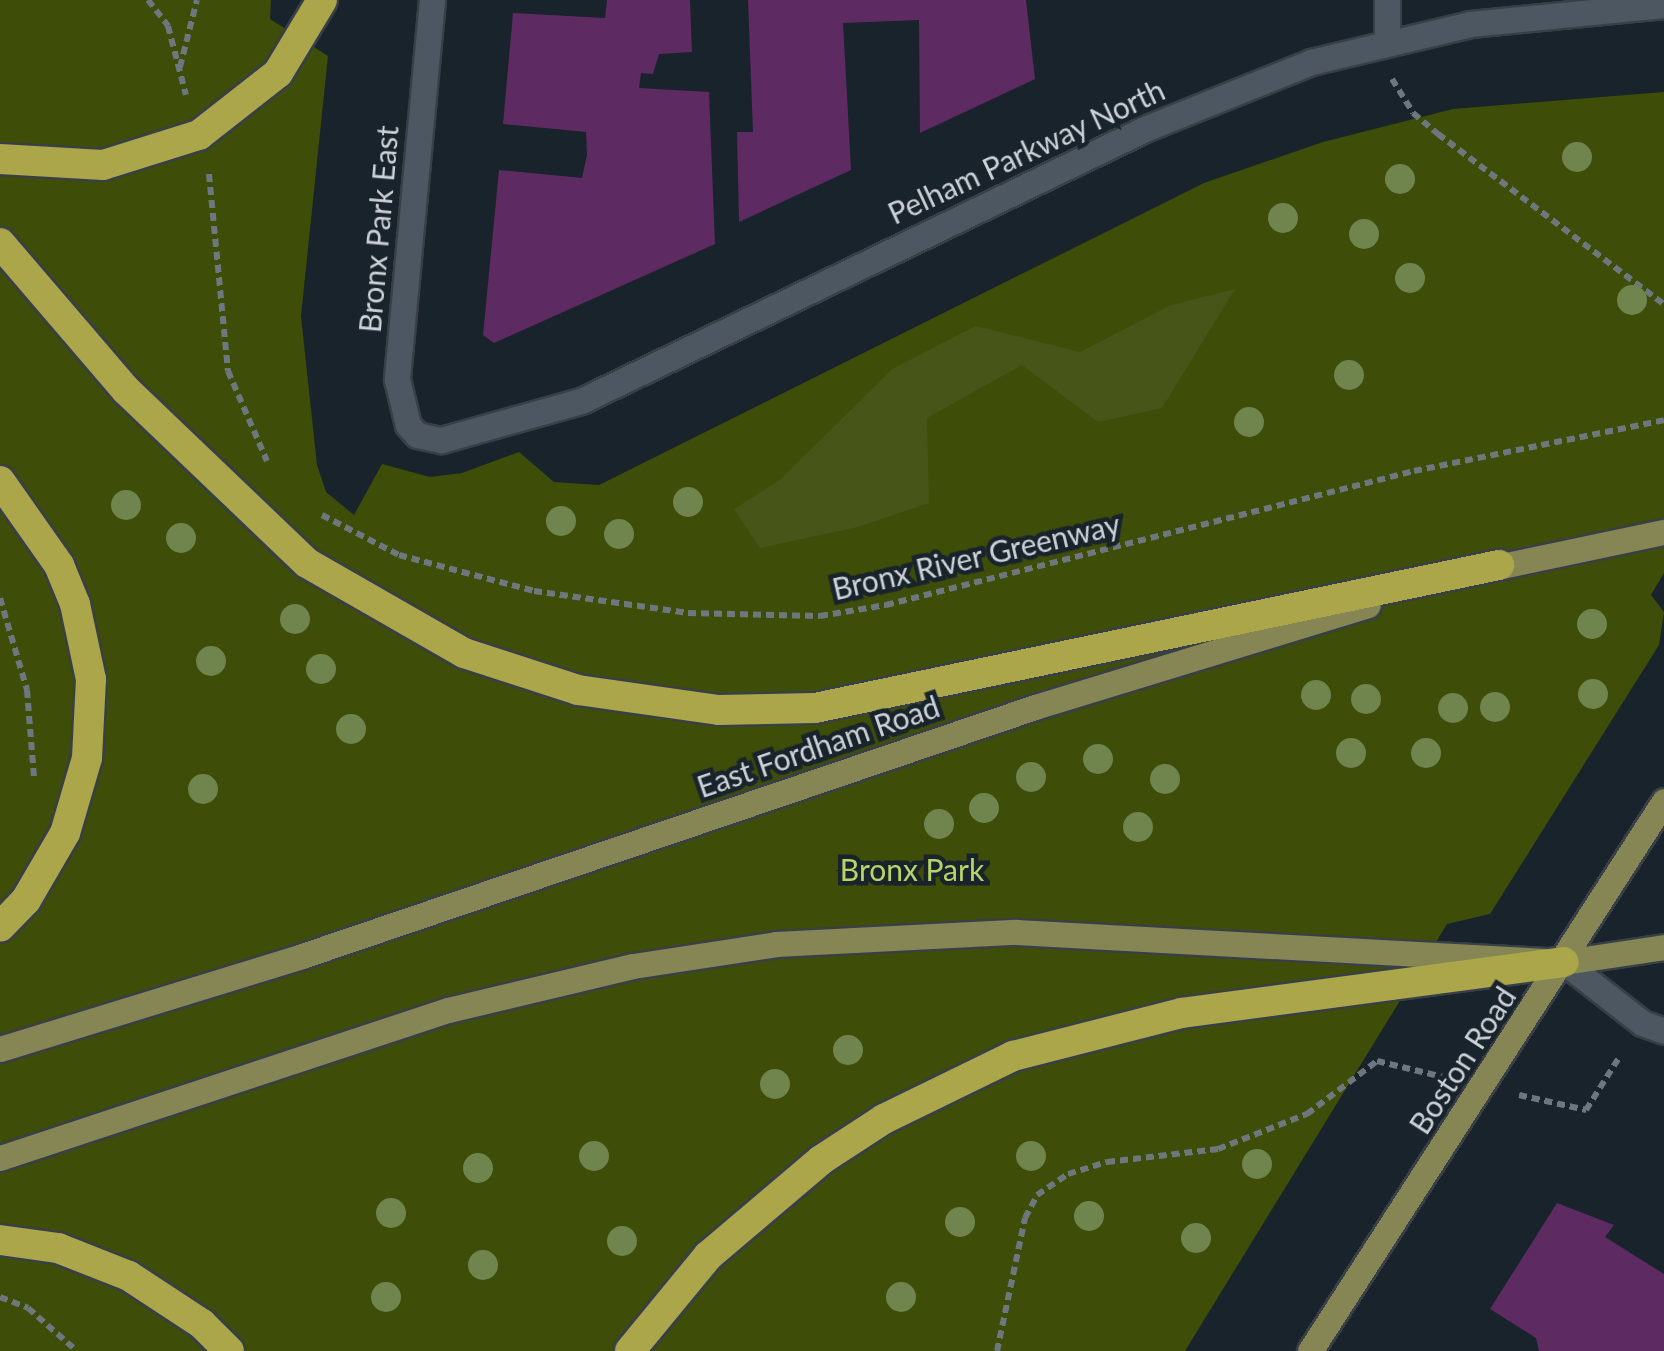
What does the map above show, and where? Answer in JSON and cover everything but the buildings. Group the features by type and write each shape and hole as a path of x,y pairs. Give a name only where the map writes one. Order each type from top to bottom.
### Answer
{"highway":[{"path":"0,159 104,165 199,135 278,73 322,0"},
{"path":"0,243 126,390 307,563 464,653 578,690 704,709 814,708 1499,566"},
{"path":"0,481 59,564 91,680 87,758 65,833 26,900 0,928"},
{"path":"630,1351 708,1256 820,1160 884,1120 1013,1056 1182,1014 1564,962"},
{"path":"0,1240 58,1248 129,1276 202,1324 229,1351"}],"main road":[{"name":"East Fordham Road","path":"0,1049 302,956 1035,707 1499,566 1664,532"},
{"name":"Boston Road","path":"1310,1351 1664,802"},
{"path":"0,1158 448,1010 634,966 744,948 873,936 1016,932 1564,962 1664,947"}],"street":[{"name":"Bronx Park East","path":"432,0 396,379 408,425 441,440"},
{"path":"1387,0 1387,39"},
{"name":"Pelham Parkway North","path":"441,440 581,401 1146,128 1387,39 1536,15 1664,5"},
{"path":"1564,962 1642,1023 1664,1031"}],"path":[{"path":"148,0 168,26 215,206 219,327 228,371 252,437 278,473"},
{"path":"180,68 197,0"},
{"path":"1387,39 1398,94 1413,113 1664,304"},
{"name":"Bronx River Greenway","path":"308,503 358,538 398,555 534,591 688,613 820,616 886,605 1414,471 1664,420"},
{"path":"0,598 27,690 36,754 32,791"},
{"path":"997,1351 1024,1218 1046,1188 1107,1162 1218,1150 1307,1114 1363,1070"},
{"path":"0,1297 28,1308 78,1351"}],"green space":[{"name":"Bronx Park","path":"0,0 271,0 270,19 328,56 301,316 317,465 326,492 354,515 382,464 430,477 462,473 519,452 554,482 599,485 1204,183 1323,142 1453,109 1664,92 1664,573 1651,595 1664,612 1659,645 1490,914 1447,924 1185,1351 0,1351"},
{"path":"1235,289 1162,408 1098,422 1022,365 927,418 929,503 858,527 760,548 734,509 780,480 892,369 976,326 1080,352 1171,305"}]}
